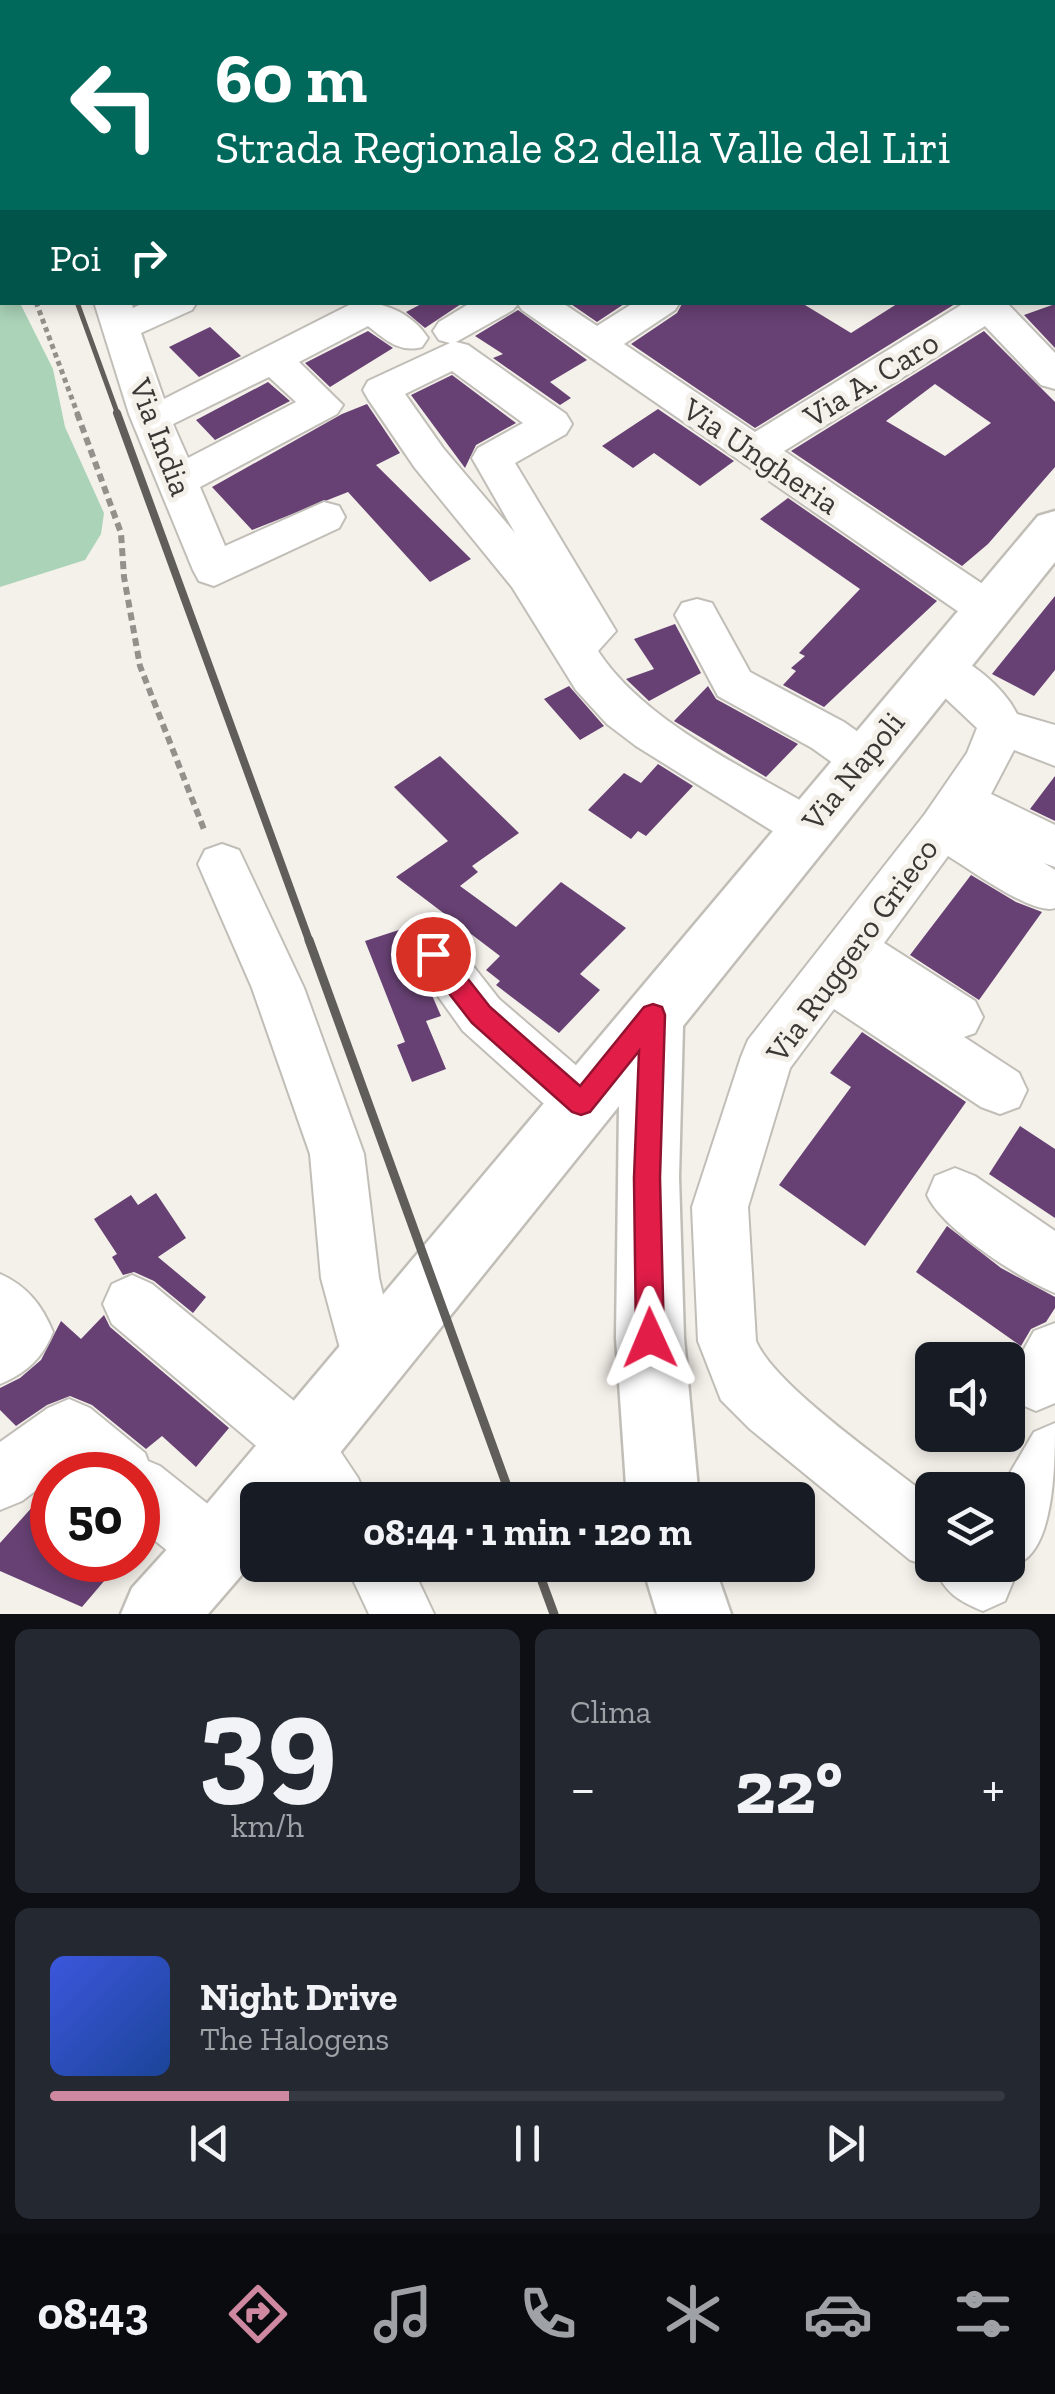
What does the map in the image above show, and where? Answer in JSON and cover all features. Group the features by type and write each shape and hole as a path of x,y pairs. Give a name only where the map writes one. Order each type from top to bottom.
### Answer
{"main road":[{"name":"Via Napoli","path":"158,1614 216,1550 940,666 1052,537"},
{"path":"653,1015 647,1178 650,1338 662,1482"},
{"path":"684,1582 694,1614"}],"street":[{"path":"116,315 164,305"},
{"path":"452,332 495,305"},
{"name":"Via Ungheria","path":"540,305 987,610"},
{"path":"597,344 657,305"},
{"path":"996,308 1055,376"},
{"name":"Via A. Caro","path":"755,452 996,308"},
{"path":"148,414 170,412 273,360 329,313 370,310 410,338"},
{"name":"Via India","path":"116,315 148,414 214,570 324,518"},
{"path":"572,647 594,631 492,458 552,424 454,354 382,390 429,458 527,576 572,647 592,678 623,710 807,828"},
{"path":"177,481 323,405 273,360"},
{"path":"698,614 734,684 828,736 862,760"},
{"path":"940,666 993,711 1000,728 1038,738 1055,748"},
{"name":"Via Ruggero Grieco","path":"915,1524 771,1408 742,1379 727,1340 720,1208 767,1057 951,815 986,761 1000,728"},
{"path":"951,815 1051,869"},
{"path":"222,864 278,988 337,1154 350,1278 370,1361"},
{"path":"433,954 481,1015 581,1104"},
{"path":"839,962 957,1017"},
{"path":"839,962 1000,1090"},
{"path":"955,1195 1051,1239"},
{"path":"0,1304 24,1332 0,1356"},
{"path":"132,1304 301,1445 325,1482"},
{"path":"38,1452 69,1429 96,1452"},
{"path":"1025,1506 1055,1453"},
{"path":"0,1480 30,1458"},
{"path":"160,1505 216,1550"},
{"path":"386,1582 402,1614"}],"path":[{"path":"37,305 121,532 124,577 140,666 208,839 222,864"}],"green space":[{"path":"0,305 21,305 53,369 65,427 104,513 101,534 85,560 0,587"}],"building":[{"path":"419,305 460,305 425,328 406,312"},
{"path":"572,305 622,305 597,322"},
{"path":"681,305 805,305 851,333 895,305 953,305 755,428 631,344 677,313"},
{"path":"1055,305 1055,348 1024,315"},
{"path":"518,310 587,360 550,382 571,398 560,405 493,358 503,354 475,336"},
{"path":"210,327 241,356 199,377 169,347"},
{"path":"368,331 393,348 330,387 305,363"},
{"path":"984,331 1055,402 1055,467 988,544 962,566 791,451","holes":["935,384 991,423 945,456 886,421"]},
{"path":"452,375 516,423 476,445 465,468 411,395"},
{"path":"268,382 290,401 215,440 196,420"},
{"path":"367,404 400,453 376,465 471,559 430,582 348,492 252,530 212,487"},
{"path":"658,409 734,461 700,486 654,453 633,468 602,446"},
{"path":"788,498 937,601 824,707 783,685 796,671 791,668 805,656 799,653 860,589 760,519"},
{"path":"1055,596 1055,670 1034,696 992,674"},
{"path":"675,624 701,673 649,701 626,679 654,669 634,639"},
{"path":"569,686 604,726 580,740 544,699"},
{"path":"708,686 716,699 798,744 766,777 674,721"},
{"path":"440,756 519,833 472,866 478,872 460,886 516,927 561,882 626,928 580,974 600,990 559,1033 496,985 500,981 486,970 500,956 396,877 448,841 394,787"},
{"path":"658,764 693,786 646,836 638,831 631,839 588,810 624,773 641,783"},
{"path":"1055,776 1055,821 1030,809"},
{"path":"971,875 1016,902 1042,912 979,1000 910,955"},
{"path":"405,928 410,940 405,956 431,993 441,1016 426,1021 446,1069 412,1082 397,1045 405,1042 365,941"},
{"path":"862,1032 966,1102 865,1246 779,1185 851,1087 830,1073"},
{"path":"1020,1126 1055,1149 1055,1218 989,1174"},
{"path":"156,1193 186,1238 158,1257 206,1297 193,1313 154,1281 134,1272 123,1275 112,1257 117,1254 94,1219 131,1195 138,1205"},
{"path":"947,1226 1001,1268 1055,1297 1055,1308 1046,1322 1031,1329 1023,1342 1015,1342 916,1272"},
{"path":"104,1315 110,1327 229,1428 196,1467 162,1436 146,1449 92,1405 70,1396 47,1405 16,1426 0,1410 0,1388 20,1378 41,1360 61,1321 81,1339"},
{"path":"30,1510 30,1582 103,1582 82,1607 0,1571 0,1543"}],"railway":[{"path":"78,305 118,415"},
{"path":"117,413 310,943"},
{"path":"309,940 505,1482"},
{"path":"542,1582 554,1614"}],"route":[{"path":"433,954 481,1015 581,1104 653,1015 647,1178 650,1338"}]}
